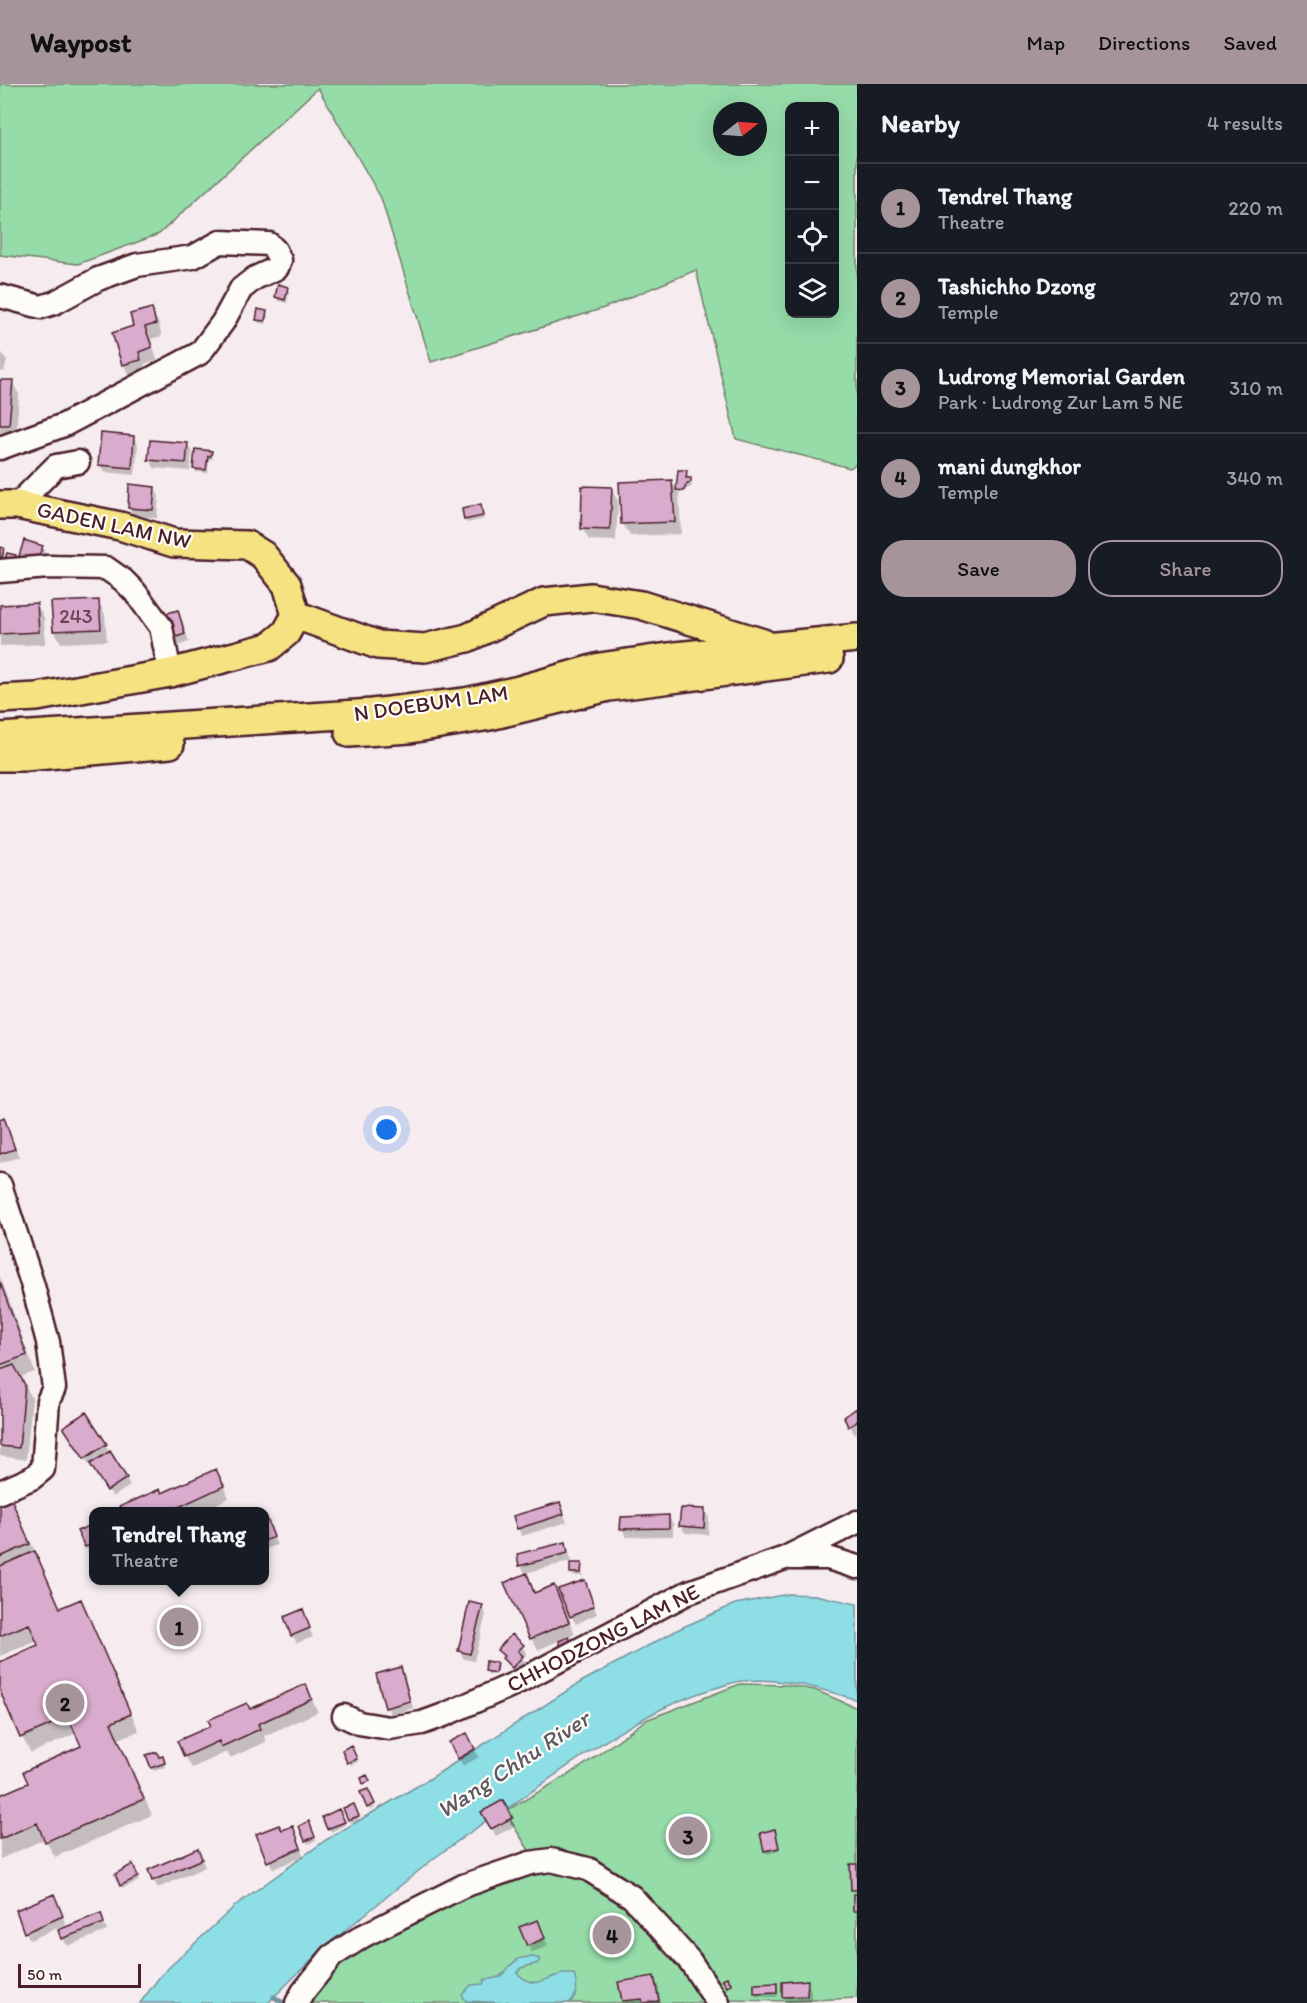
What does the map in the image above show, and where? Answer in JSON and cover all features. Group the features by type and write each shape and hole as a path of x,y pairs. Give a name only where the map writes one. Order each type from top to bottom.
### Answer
{"main road":[{"name":"GADEN LAM NW","path":"9,505 120,526 174,543 247,545 263,555 287,585 296,615"},
{"path":"0,699 37,697 170,673 269,647 286,633 296,615 378,645 425,648 467,638 544,602 591,597 641,605 774,646"},
{"name":"N DOEBUM LAM","path":"0,736 372,713 465,702 519,690 600,667 675,656 857,638"},
{"name":"N DOEBUM LAM","path":"0,757 24,757 236,738 410,729 490,716 609,687 857,656"}],"street":[{"path":"0,296 41,307 54,303 98,279 137,265 193,257 220,242 268,244 275,250 279,260 277,268 255,278 241,289 223,322 200,353 64,425 0,448"},
{"path":"9,505 56,466 78,462"},
{"path":"0,570 48,567 106,568 135,592 161,627 170,673"},
{"path":"0,1185 33,1286 48,1342 54,1388 48,1401 42,1469 32,1478 0,1492"},
{"name":"CHHODZONG LAM NE","path":"344,1716 359,1723 389,1728 422,1723 516,1683 689,1592 785,1558 857,1522"},
{"path":"785,1558 828,1558 857,1568"},
{"path":"297,2003 332,1956 363,1936 463,1886 530,1863 551,1860 588,1869 632,1897 690,1961 716,1999"}],"green space":[{"path":"0,84 857,84 857,463 850,468 736,439 696,270 604,308 431,362 381,198 318,88 159,234 78,264 0,255"},
{"path":"740,1684 788,1685 815,1690 857,1708 857,1998 790,2001 720,2000 633,1886 530,1852 510,1820 513,1818 509,1809 578,1769 646,1720"},
{"path":"560,1867 623,1896 703,1993 703,2003 304,2003 362,1940 528,1870"}],"water":[{"name":"Wang Chhu River","path":"788,1594 815,1595 857,1604 857,1700 800,1684 756,1680 736,1682 691,1696 663,1708 608,1739 507,1809 502,1801 482,1812 486,1821 437,1856 321,1950 268,2003 140,2003 161,1975 236,1905 326,1840 431,1778 581,1682 681,1628 735,1604"},
{"path":"532,1957 540,1959 538,1963 521,1968 517,1973 528,1981 538,1982 561,1974 574,1974 576,1993 569,2003 466,2001 462,1995 471,1985 483,1984 485,1979 497,1978 519,1959"}],"building":[{"path":"278,284 288,287 285,300 275,297"},
{"path":"152,308 156,324 145,327 152,347 139,352 141,360 122,365 112,333 133,326 130,314"},
{"path":"258,309 267,311 265,321 256,320"},
{"path":"0,380 13,380 9,425 0,425"},
{"path":"101,433 134,436 132,468 98,465"},
{"path":"150,440 188,443 186,463 148,460"},
{"path":"195,449 212,451 211,456 208,456 206,470 193,469"},
{"path":"678,470 687,470 686,478 691,478 691,482 686,485 684,491 676,490"},
{"path":"672,480 675,522 621,524 619,482"},
{"path":"129,484 155,487 153,510 128,508"},
{"path":"582,486 612,487 610,530 581,529"},
{"path":"481,504 483,516 464,520 462,509"},
{"path":"24,540 43,546 35,564 19,556"},
{"path":"0,547 4,548 2,558 0,557"},
{"path":"7,553 16,555 12,566 4,563"},
{"path":"99,600 101,629 53,631 51,602"},
{"path":"37,603 39,632 0,634 0,605"},
{"path":"178,610 185,634 171,639 164,614"},
{"path":"4,1117 15,1149 0,1154 0,1119"},
{"path":"0,1282 27,1355 0,1365"},
{"path":"14,1365 25,1385 19,1448 0,1446 0,1370"},
{"path":"857,1408 857,1422 848,1427 844,1417"},
{"path":"86,1412 107,1444 84,1459 63,1427"},
{"path":"110,1451 127,1478 107,1491 90,1464"},
{"path":"216,1469 224,1486 179,1507 119,1507 160,1489 162,1493"},
{"path":"11,1498 30,1544 0,1557 0,1503"},
{"path":"560,1502 564,1514 517,1529 513,1516"},
{"path":"681,1508 705,1509 704,1528 679,1526"},
{"path":"669,1515 669,1528 620,1529 621,1517"},
{"path":"269,1524 274,1537 269,1539"},
{"path":"89,1526 89,1545 85,1547 77,1531"},
{"path":"566,1542 568,1553 519,1566 517,1554"},
{"path":"35,1551 60,1608 81,1599 131,1714 111,1723 144,1799 45,1842 37,1823 0,1839 0,1795 28,1783 23,1772 81,1746 68,1717 20,1738 0,1691 0,1662 38,1645 29,1624 0,1636 0,1566"},
{"path":"570,1563 582,1563 581,1573 570,1573"},
{"path":"527,1573 534,1593 554,1585 569,1622 530,1639 504,1583"},
{"path":"585,1580 594,1606 570,1617 558,1589"},
{"path":"469,1602 483,1605 470,1654 458,1651"},
{"path":"303,1609 310,1628 291,1636 284,1617"},
{"path":"512,1634 524,1645 518,1651 523,1656 512,1668 497,1650"},
{"path":"569,1637 572,1644 561,1648 559,1641"},
{"path":"486,1661 497,1663 495,1673 485,1671"},
{"path":"401,1667 410,1701 385,1708 376,1674"},
{"path":"306,1684 312,1699 258,1724 260,1729 221,1747 219,1741 184,1757 177,1741 211,1726 208,1720 247,1703 250,1709"},
{"path":"467,1733 475,1749 458,1759 449,1742"},
{"path":"351,1745 357,1759 347,1763 342,1750"},
{"path":"157,1752 159,1757 163,1756 165,1763 151,1768 146,1755"},
{"path":"367,1775 370,1781 363,1784 361,1778"},
{"path":"368,1789 375,1804 367,1808 360,1792"},
{"path":"503,1800 512,1818 491,1829 481,1812"},
{"path":"354,1804 359,1816 348,1820 343,1808"},
{"path":"339,1809 345,1822 327,1829 322,1817"},
{"path":"309,1821 315,1837 305,1841 299,1826"},
{"path":"279,1825 282,1830 293,1826 301,1848 267,1862 256,1834"},
{"path":"775,1829 779,1848 764,1851 760,1833"},
{"path":"198,1848 202,1859 152,1881 148,1870"},
{"path":"133,1864 138,1877 120,1886 115,1874"},
{"path":"850,1864 857,1864 857,1890 851,1890"},
{"path":"54,1894 63,1916 24,1933 16,1910"},
{"path":"853,1894 857,1894 857,1911 853,1911"},
{"path":"101,1913 104,1923 61,1939 58,1930"},
{"path":"538,1920 545,1938 527,1946 519,1927"},
{"path":"618,1922 626,1941 606,1949 598,1929"},
{"path":"654,1976 659,2001 643,2003 642,1999 622,2001 618,1982"},
{"path":"727,1977 732,1985 727,1987 722,1979"},
{"path":"808,1980 807,1996 782,1997 782,1982"},
{"path":"777,1983 777,1993 754,1994 754,1984"}],"waterway":[{"path":"274,1997 283,2003"}],"place":[{"name":"Tendrel Thang","path":"179,1627"},
{"name":"Tashichho Dzong","path":"65,1703"},
{"name":"Ludrong Memorial Garden","path":"688,1836"},
{"name":"mani dungkhor","path":"612,1935"}]}
